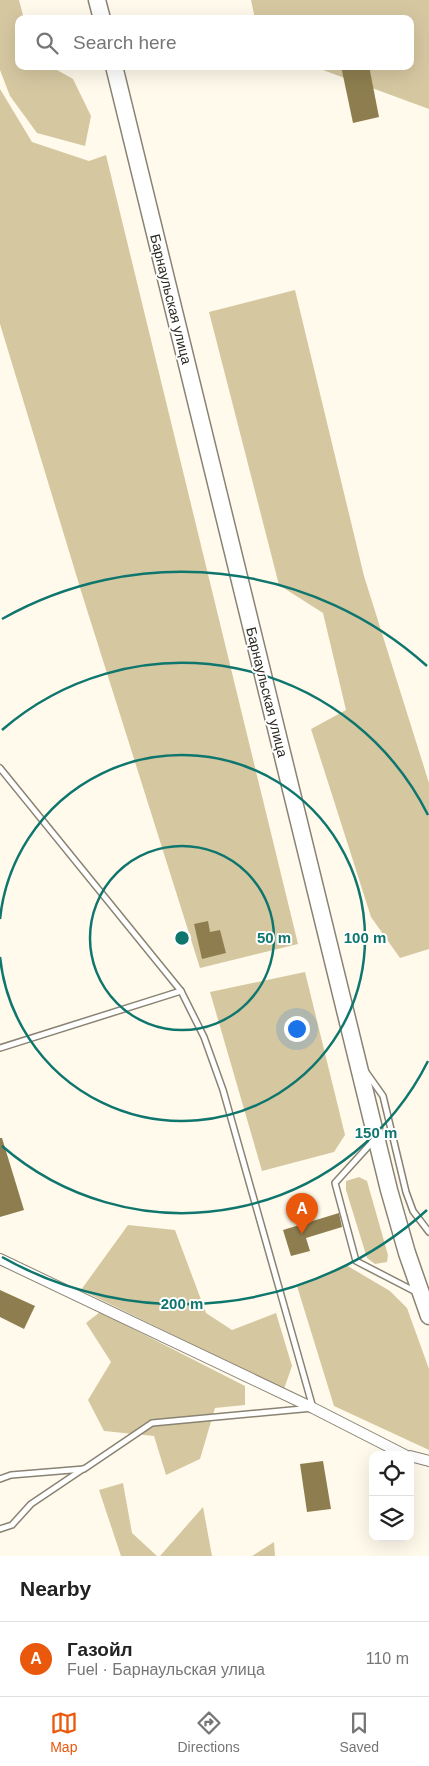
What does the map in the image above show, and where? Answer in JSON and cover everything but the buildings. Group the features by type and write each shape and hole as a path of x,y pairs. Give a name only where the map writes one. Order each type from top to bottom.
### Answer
{"highway":[{"path":"97,0 101,15"},
{"name":"Барнаульская улица","path":"115,70 389,1190 429,1316"}],"street":[{"path":"0,1258 313,1408 397,1451"},
{"path":"414,1457 429,1462"}],"lane":[{"path":"0,768 181,991 204,1037 224,1090 313,1408 152,1423 31,1504 12,1525 0,1529"},
{"path":"0,1048 181,991"},
{"path":"357,1058 383,1096 406,1192 414,1211 429,1232"},
{"path":"376,1138 335,1183 356,1261 421,1294"},
{"path":"0,1478 12,1475 84,1469"}],"shaded area":[{"path":"0,0 19,0 23,15 15,15 15,70 57,70 73,79 91,116 85,146 37,133 10,96 0,70"},
{"path":"251,0 429,0 429,109 323,70 414,70 414,15 254,15"},
{"path":"0,89 32,142 89,161 106,155 298,944 200,968 82,594 0,324"},
{"path":"295,290 364,576 429,783 429,949 400,958 371,917 311,729 346,710 323,613 279,585 209,312"},
{"path":"305,972 345,1135 334,1152 262,1171 210,992"},
{"path":"359,1177 367,1181 388,1255 387,1262 375,1264 367,1258 346,1190 346,1181"},
{"path":"128,1225 175,1230 206,1313 232,1330 276,1313 292,1366 284,1389 81,1290"},
{"path":"346,1265 390,1291 407,1308 429,1369 429,1450 334,1406 297,1286"},
{"path":"100,1312 245,1386 245,1405 215,1408 200,1459 166,1475 154,1436 104,1431 88,1400 111,1362 86,1323"},
{"path":"123,1483 132,1533 157,1556 121,1556 99,1490"},
{"path":"203,1507 212,1556 160,1556"},
{"path":"274,1542 275,1556 252,1556"}],"place":[{"name":"Газойл","path":"302,1234"}]}
